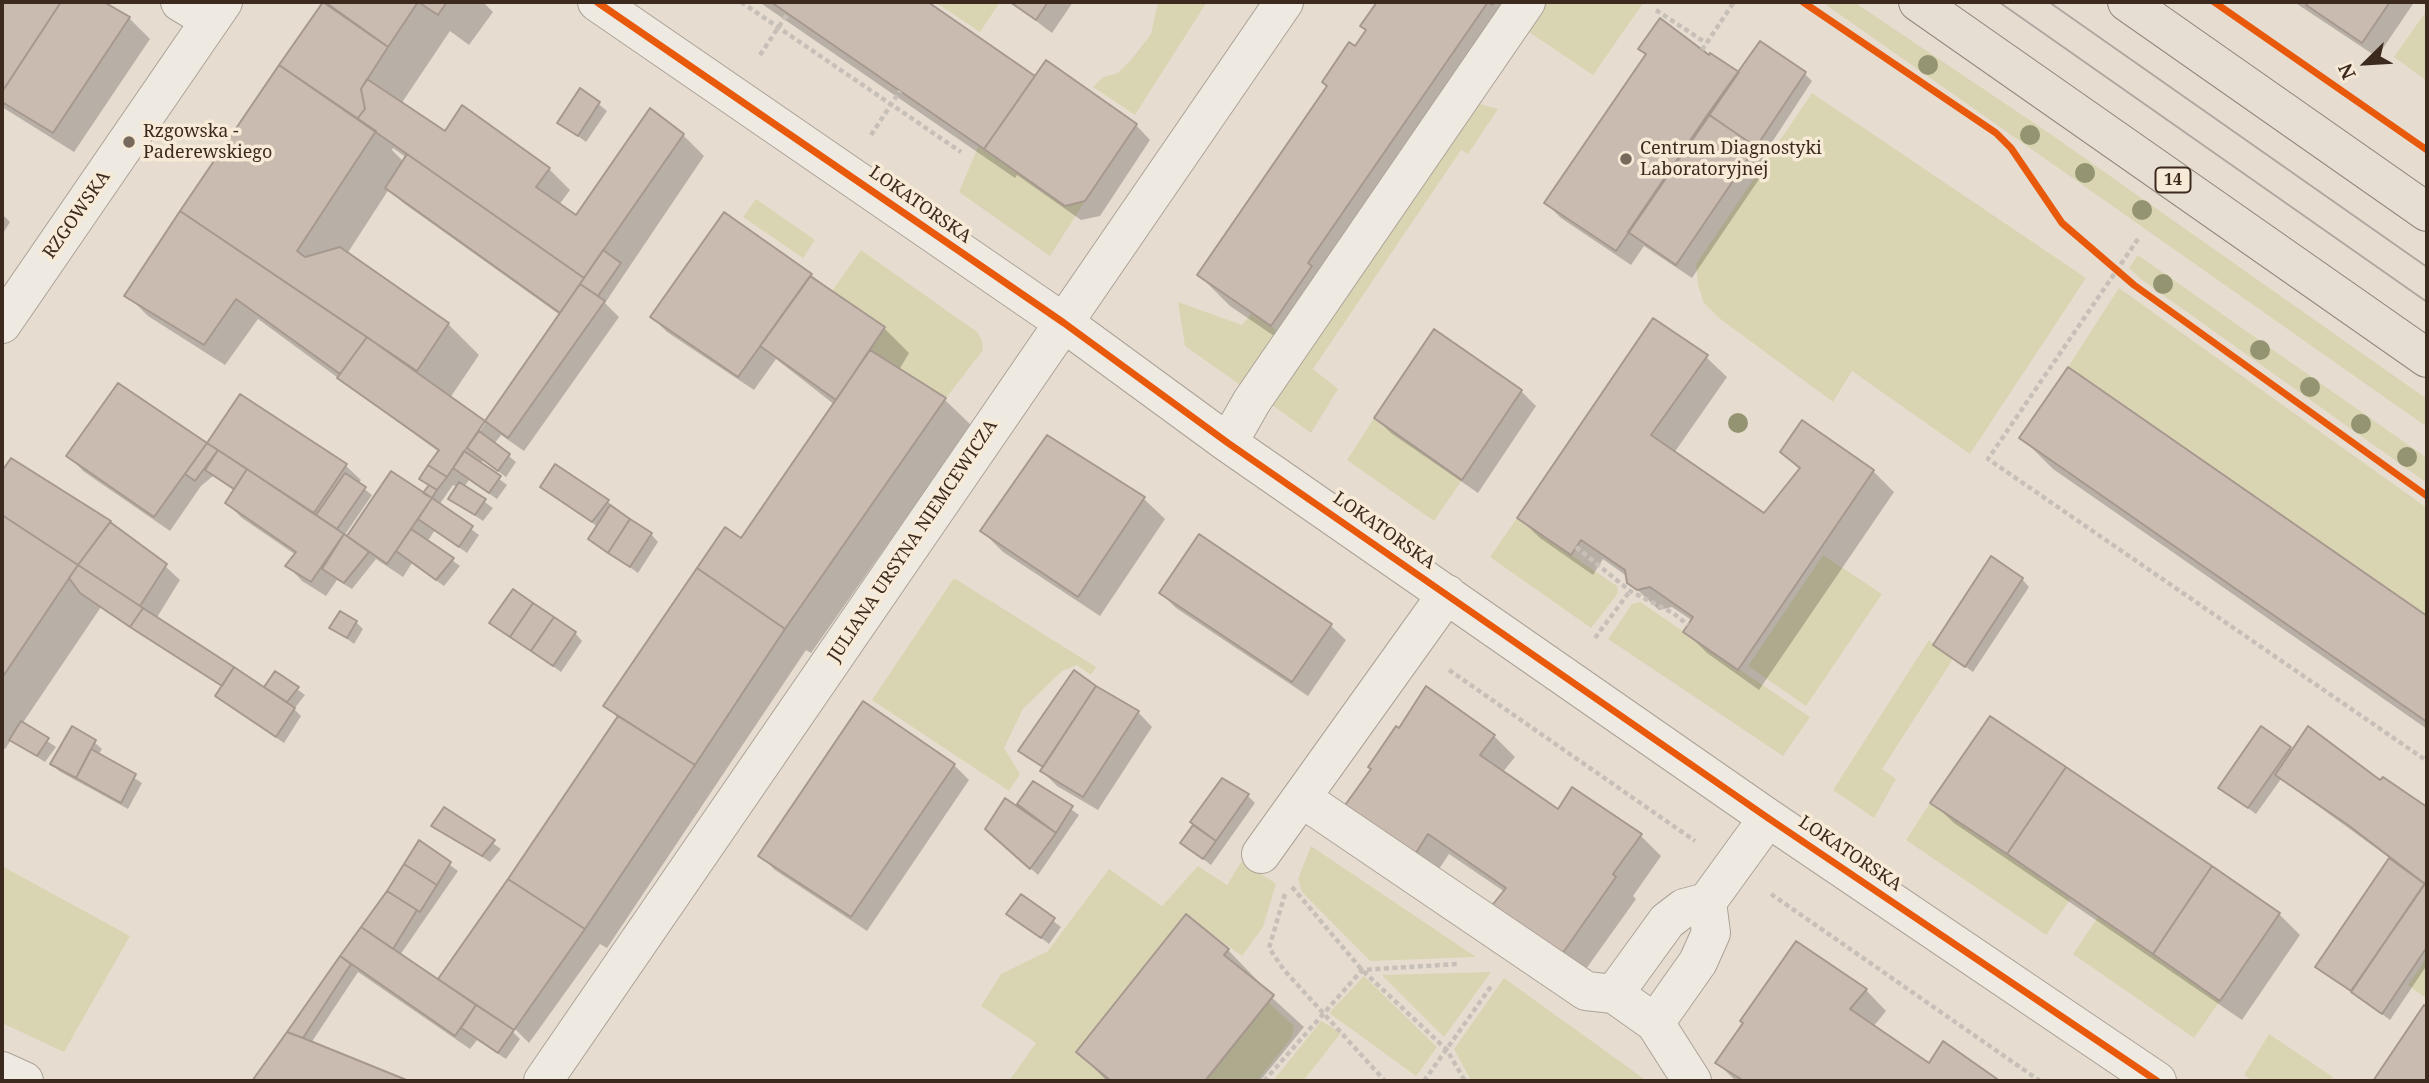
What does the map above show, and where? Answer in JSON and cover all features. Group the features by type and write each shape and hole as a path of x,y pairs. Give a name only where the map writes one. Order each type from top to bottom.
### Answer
{"main road":[{"name":"14","path":"1918,2 2427,358"},
{"path":"2127,2 2427,212"}],"street":[{"name":"LOKATORSKA","path":"597,2 1064,323 1228,443 1768,818 2157,1081"},
{"name":"JULIANA URSYNA NIEMCEWICZA","path":"543,1081 1284,2"},
{"path":"1228,443 1252,401 1526,2"},
{"name":"RZGOWSKA","path":"2,324 204,8"},
{"path":"1261,854 1303,799 1447,594"},
{"path":"1303,799 1586,992 1614,994 1655,1024 1684,1078"},
{"path":"1614,994 1667,921 1684,908 1707,902 1768,818"},
{"path":"1655,1024 1698,962 1711,933 1707,902"},
{"path":"2,1072 24,1081"}],"path":[{"path":"741,2 961,152"},
{"path":"1702,50 1734,2"},
{"path":"1656,10 1706,43"},
{"path":"755,61 788,13"},
{"path":"868,138 900,91"},
{"path":"2137,240 1987,459 2427,761"},
{"path":"2107,262 2126,277"},
{"path":"1576,547 1630,591 1673,613 1688,625"},
{"path":"1594,639 1630,591"},
{"path":"1385,1081 1284,970 1269,948 1288,883 1362,970 1447,1050 1465,1081"},
{"path":"1264,1081 1362,970 1483,962 1518,946"},
{"path":"1424,1081 1518,946"}],"shaded area":[{"path":"935,2 1000,2 980,32"},
{"path":"1158,2 1207,2 1135,115 1093,87 1103,77 1118,73 1151,34"},
{"path":"1542,2 1644,2 1593,75 1523,28"},
{"path":"1822,2 1854,2 2049,133 2427,399 2427,427"},
{"path":"2427,10 2427,81 2394,57"},
{"path":"1812,93 2086,278 1970,454 1852,371 1833,402 1719,318 1704,303 1698,285 1696,264"},
{"path":"1479,104 1498,109 1468,154 1461,150 1313,369 1338,389 1311,433 1268,402"},
{"path":"979,145 1065,206 1085,201 1050,256 959,192"},
{"path":"756,199 815,240 803,258 743,217"},
{"path":"861,250 977,332 982,340 983,350 946,398 870,350 885,327 832,291"},
{"path":"2138,255 2427,458 2427,483 2142,280 2129,268"},
{"path":"2119,288 2427,508 2427,616 2068,367"},
{"path":"1178,302 1242,325 1252,313 1281,333 1243,387 1185,346"},
{"path":"1374,418 1462,480 1434,521 1347,460"},
{"path":"1517,518 1617,586 1618,593 1591,628 1490,557"},
{"path":"1823,555 1882,594 1806,706 1748,666"},
{"path":"954,578 1096,667 1091,675 1077,665 1062,671 1023,709 1004,748 1020,774 1009,791 872,700"},
{"path":"1640,602 1810,717 1783,756 1608,639 1632,604"},
{"path":"1929,640 1953,659 1882,769 1896,779 1874,818 1833,790"},
{"path":"1930,803 2071,898 2046,935 1906,840"},
{"path":"1311,846 1476,957 1370,961 1302,892 1298,879"},
{"path":"1242,861 1276,884 1263,927 1242,956 1186,915 1076,1052 1111,1081 1009,1081 1036,1043 981,1006 1001,974 1048,951 1109,869 1162,906 1198,866 1227,885"},
{"path":"2,866 130,936 64,1052 2,1023"},
{"path":"2098,917 2220,1001 2194,1038 2073,954"},
{"path":"2427,957 2427,999 2408,985"},
{"path":"1491,972 1444,1037 1382,975"},
{"path":"1364,976 1437,1047 1416,1076 1329,1013"},
{"path":"1504,978 1647,1081 1471,1081 1454,1049"},
{"path":"1268,1002 1294,1026 1292,1037 1257,1081 1205,1081"},
{"path":"1321,1021 1341,1033 1303,1081 1273,1081"},
{"path":"2269,1034 2333,1077 2330,1081 2253,1081 2244,1075"}],"building":[{"path":"2,2 61,2 2,92"},
{"path":"61,2 104,2 130,17 53,133 2,102 2,92"},
{"path":"323,2 388,47 361,89 365,109 357,119 279,65"},
{"path":"325,2 418,2 388,47"},
{"path":"418,2 447,2 438,15"},
{"path":"771,2 928,2 1035,76 984,149"},
{"path":"1010,2 1048,2 1036,20"},
{"path":"1377,2 1488,2 1308,263 1312,266 1271,326 1197,275 1327,86 1322,82 1349,42 1355,46 1366,30 1360,26"},
{"path":"2309,2 2390,2 2362,43 2306,5"},
{"name":"Centrum Diagnostyki Laboratoryjnej","path":"1660,18 1709,55 1710,53 1739,72 1616,251 1544,203 1646,54 1638,49"},
{"path":"1760,41 1806,72 1756,147 1708,114"},
{"path":"1046,60 1137,124 1085,201 1065,206 984,149"},
{"path":"279,65 376,131 297,251 305,257 340,247 449,323 417,371 180,211"},
{"path":"367,79 445,131 462,105 550,168 536,187 576,215 650,108 684,134 584,278 357,119 365,109 361,89"},
{"path":"580,88 600,102 578,136 557,123"},
{"path":"1708,114 1756,147 1676,265 1628,232"},
{"path":"407,154 584,278 560,313 385,188"},
{"path":"180,211 367,337 340,374 236,299 204,345 124,296"},
{"path":"724,212 812,274 738,377 650,317"},
{"path":"603,250 621,263 598,296 580,284"},
{"path":"810,276 885,327 836,400 760,346"},
{"path":"580,284 605,301 508,438 485,421"},
{"path":"1653,318 1708,355 1651,435 1764,513 1800,468 1780,452 1802,420 1874,470 1738,670 1683,632 1693,617 1650,587 1637,590 1627,583 1625,570 1581,540 1571,555 1517,518"},
{"path":"1434,329 1522,390 1462,480 1374,418"},
{"path":"367,337 485,421 447,477 428,465 439,450 337,378"},
{"path":"870,350 946,398 785,629 697,568 725,527 741,538"},
{"path":"2068,367 2427,616 2427,722 2019,438"},
{"path":"118,383 207,443 154,517 66,456"},
{"path":"240,394 347,464 314,513 207,443"},
{"path":"479,431 510,454 498,471 467,448"},
{"path":"1047,435 1145,497 1078,597 980,531"},
{"path":"207,443 218,450 195,481 185,474"},
{"path":"218,450 247,469 234,489 205,470"},
{"path":"464,451 501,476 489,493 453,468"},
{"path":"11,458 111,521 78,565 2,515 2,471"},
{"path":"555,464 609,500 592,522 540,487"},
{"path":"428,465 447,477 437,490 419,479"},
{"path":"247,469 344,534 311,582 285,566 296,552 225,503"},
{"path":"391,471 432,498 387,564 347,536"},
{"path":"345,473 366,487 337,529 316,515"},
{"path":"459,482 486,499 475,515 448,499"},
{"path":"429,485 437,490 432,498 423,493"},
{"path":"432,498 473,526 459,547 418,519"},
{"path":"610,505 630,519 608,553 588,539"},
{"path":"2,515 78,565 2,678"},
{"path":"630,519 652,533 630,567 608,553"},
{"path":"110,522 167,564 140,606 78,565"},
{"path":"411,529 454,558 436,580 396,551"},
{"path":"344,534 369,552 344,583 322,569"},
{"path":"1199,534 1332,624 1292,682 1159,593"},
{"path":"1991,556 2023,578 1965,667 1933,645"},
{"path":"78,565 143,608 130,627 80,593 69,578"},
{"path":"697,568 785,629 695,765 603,706"},
{"path":"513,589 533,603 510,637 489,623"},
{"path":"533,603 554,617 531,651 510,637"},
{"path":"143,608 234,667 222,686 130,627"},
{"path":"340,611 357,621 347,638 329,628"},
{"path":"554,617 576,632 553,666 531,651"},
{"path":"234,667 295,708 276,737 215,696"},
{"path":"1074,670 1096,686 1043,767 1018,751"},
{"path":"275,671 299,687 287,702 264,687"},
{"path":"1096,686 1139,711 1083,797 1040,771"},
{"path":"1426,686 1495,735 1480,755 1558,809 1572,787 1642,834 1613,874 1616,877 1560,957 1490,908 1506,888 1428,834 1414,856 1343,808 1371,769 1368,767 1396,726 1399,728"},
{"path":"863,701 955,764 851,917 758,856"},
{"path":"618,716 695,765 585,929 508,879"},
{"path":"1990,716 2066,767 2007,854 1930,803"},
{"path":"21,721 49,738 37,756 9,740"},
{"path":"72,726 96,740 76,778 50,764"},
{"path":"2261,726 2291,747 2248,808 2218,788"},
{"path":"2308,726 2380,780 2383,777 2427,807 2425,884 2348,825 2275,775"},
{"path":"91,749 136,774 121,803 76,778"},
{"path":"2066,767 2212,866 2153,954 2007,854"},
{"path":"1222,778 1249,794 1216,841 1190,822"},
{"path":"1033,781 1073,806 1056,833 1017,804"},
{"path":"1005,798 1056,833 1030,869 985,829"},
{"path":"444,807 495,840 482,856 431,826"},
{"path":"1193,825 1216,841 1203,859 1180,843"},
{"path":"419,840 451,862 437,885 404,864"},
{"path":"2389,858 2425,884 2351,991 2315,967"},
{"path":"404,864 437,885 420,912 387,891"},
{"path":"2212,866 2280,913 2220,1001 2153,954"},
{"path":"508,879 585,929 514,1030 438,979"},
{"path":"2427,880 2427,947 2382,1014 2351,992"},
{"path":"387,891 417,910 393,949 361,927"},
{"path":"1021,894 1055,918 1041,938 1006,914"},
{"path":"1186,914 1229,949 1224,955 1274,995 1205,1081 1111,1081 1076,1052"},
{"path":"361,927 476,1005 455,1036 340,956"},
{"path":"1796,941 1867,989 1850,1009 1929,1063 1943,1041 2000,1081 1744,1081 1715,1063 1743,1023 1740,1021"},
{"path":"340,956 351,964 303,1038 287,1032"},
{"path":"476,1005 514,1030 498,1053 461,1028"},
{"path":"2424,1005 2427,1007 2427,1081 2373,1081"},
{"path":"287,1032 303,1038 409,1081 252,1081"}],"tram line":[{"path":"1999,2 2427,302"},
{"path":"2049,2 2427,267"}],"cycle path":[{"path":"597,2 1064,323 1228,443 1768,818 2157,1081"},
{"path":"1803,2 1996,133 2011,148 2062,223 2134,285 2427,496"},
{"path":"2214,2 2427,150"}],"place":[{"name":"Rzgowska - Paderewskiego","path":"129,142"},
{"name":"Centrum Diagnostyki Laboratoryjnej","path":"1626,159"}]}
